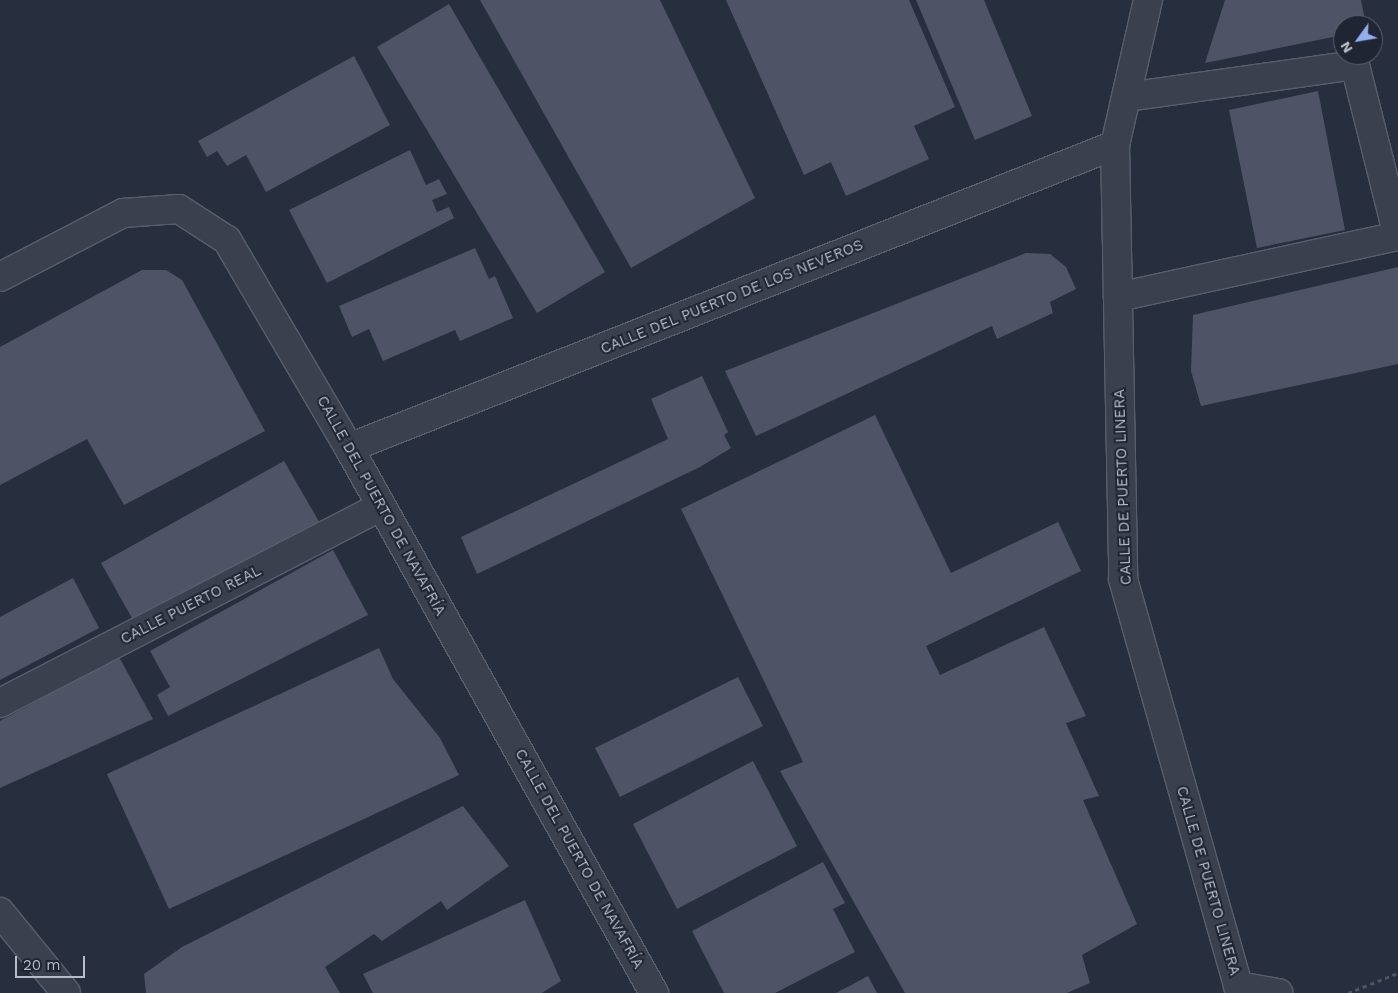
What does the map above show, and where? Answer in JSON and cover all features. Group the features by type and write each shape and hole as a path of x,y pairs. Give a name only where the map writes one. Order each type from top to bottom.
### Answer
{"street":[{"name":"CALLE DE PUERTO LINERA","path":"1148,0 1115,146 1123,579 1239,989"},
{"path":"1118,297 1398,236 1355,65 1127,97"},
{"name":"CALLE DEL PUERTO DE LOS NEVEROS","path":"350,448 1115,146"},
{"name":"CALLE DEL PUERTO DE NAVAFRÍA","path":"0,277 123,213 179,209 227,240 350,448 654,993"},
{"name":"CALLE PUERTO REAL","path":"0,703 382,506"},
{"path":"0,912 66,993"},
{"path":"1239,989 1278,993"}],"path":[{"path":"1348,993 1398,972"}],"building":[{"path":"480,0 660,0 755,198 631,268"},
{"path":"726,0 909,0 955,107 914,126 929,159 846,196 831,162 804,175"},
{"path":"916,0 984,0 1032,116 975,140"},
{"path":"1225,0 1361,0 1364,15 1333,15 1333,37 1205,63"},
{"path":"449,4 605,272 537,313 377,47"},
{"path":"354,56 390,125 266,192 246,155 227,166 217,151 207,157 198,141"},
{"path":"1318,91 1345,230 1257,248 1229,110"},
{"path":"410,150 426,185 439,179 447,194 432,200 437,212 449,207 454,218 327,283 289,210"},
{"path":"475,248 489,279 495,276 513,318 460,341 455,330 383,361 369,329 352,337 339,306"},
{"path":"1026,253 1050,254 1066,267 1076,289 1050,302 1053,313 997,339 992,326 756,436 725,371"},
{"path":"1398,267 1398,364 1201,406 1191,371 1193,315"},
{"path":"142,270 166,270 182,280 265,431 124,505 87,439 0,485 0,347"},
{"path":"702,376 728,432 724,435 731,448 700,467 477,574 461,537 668,439 651,399"},
{"path":"875,415 951,573 1058,522 1081,571 926,646 940,675 1044,627 1086,716 1066,723 1099,796 1083,800 1137,924 1082,955 1090,983 1067,993 905,993 780,771 803,762 681,509"},
{"path":"284,461 321,525 133,620 101,563"},
{"path":"333,550 368,615 168,716 157,695 170,687 150,651"},
{"path":"73,578 99,628 0,680 0,617"},
{"path":"379,648 393,679 440,738 459,775 169,909 107,774"},
{"path":"119,657 153,719 0,788 0,721"},
{"path":"738,677 763,726 620,797 595,748"},
{"path":"753,761 797,846 677,909 633,824"},
{"path":"463,806 509,866 447,910 441,901 382,941 374,934 325,967 340,993 146,993 144,974 182,947"},
{"path":"823,862 845,903 833,909 855,952 775,993 724,993 692,931"},
{"path":"525,900 561,981 542,993 373,993 363,974"},
{"path":"868,976 877,993 836,993"}]}
